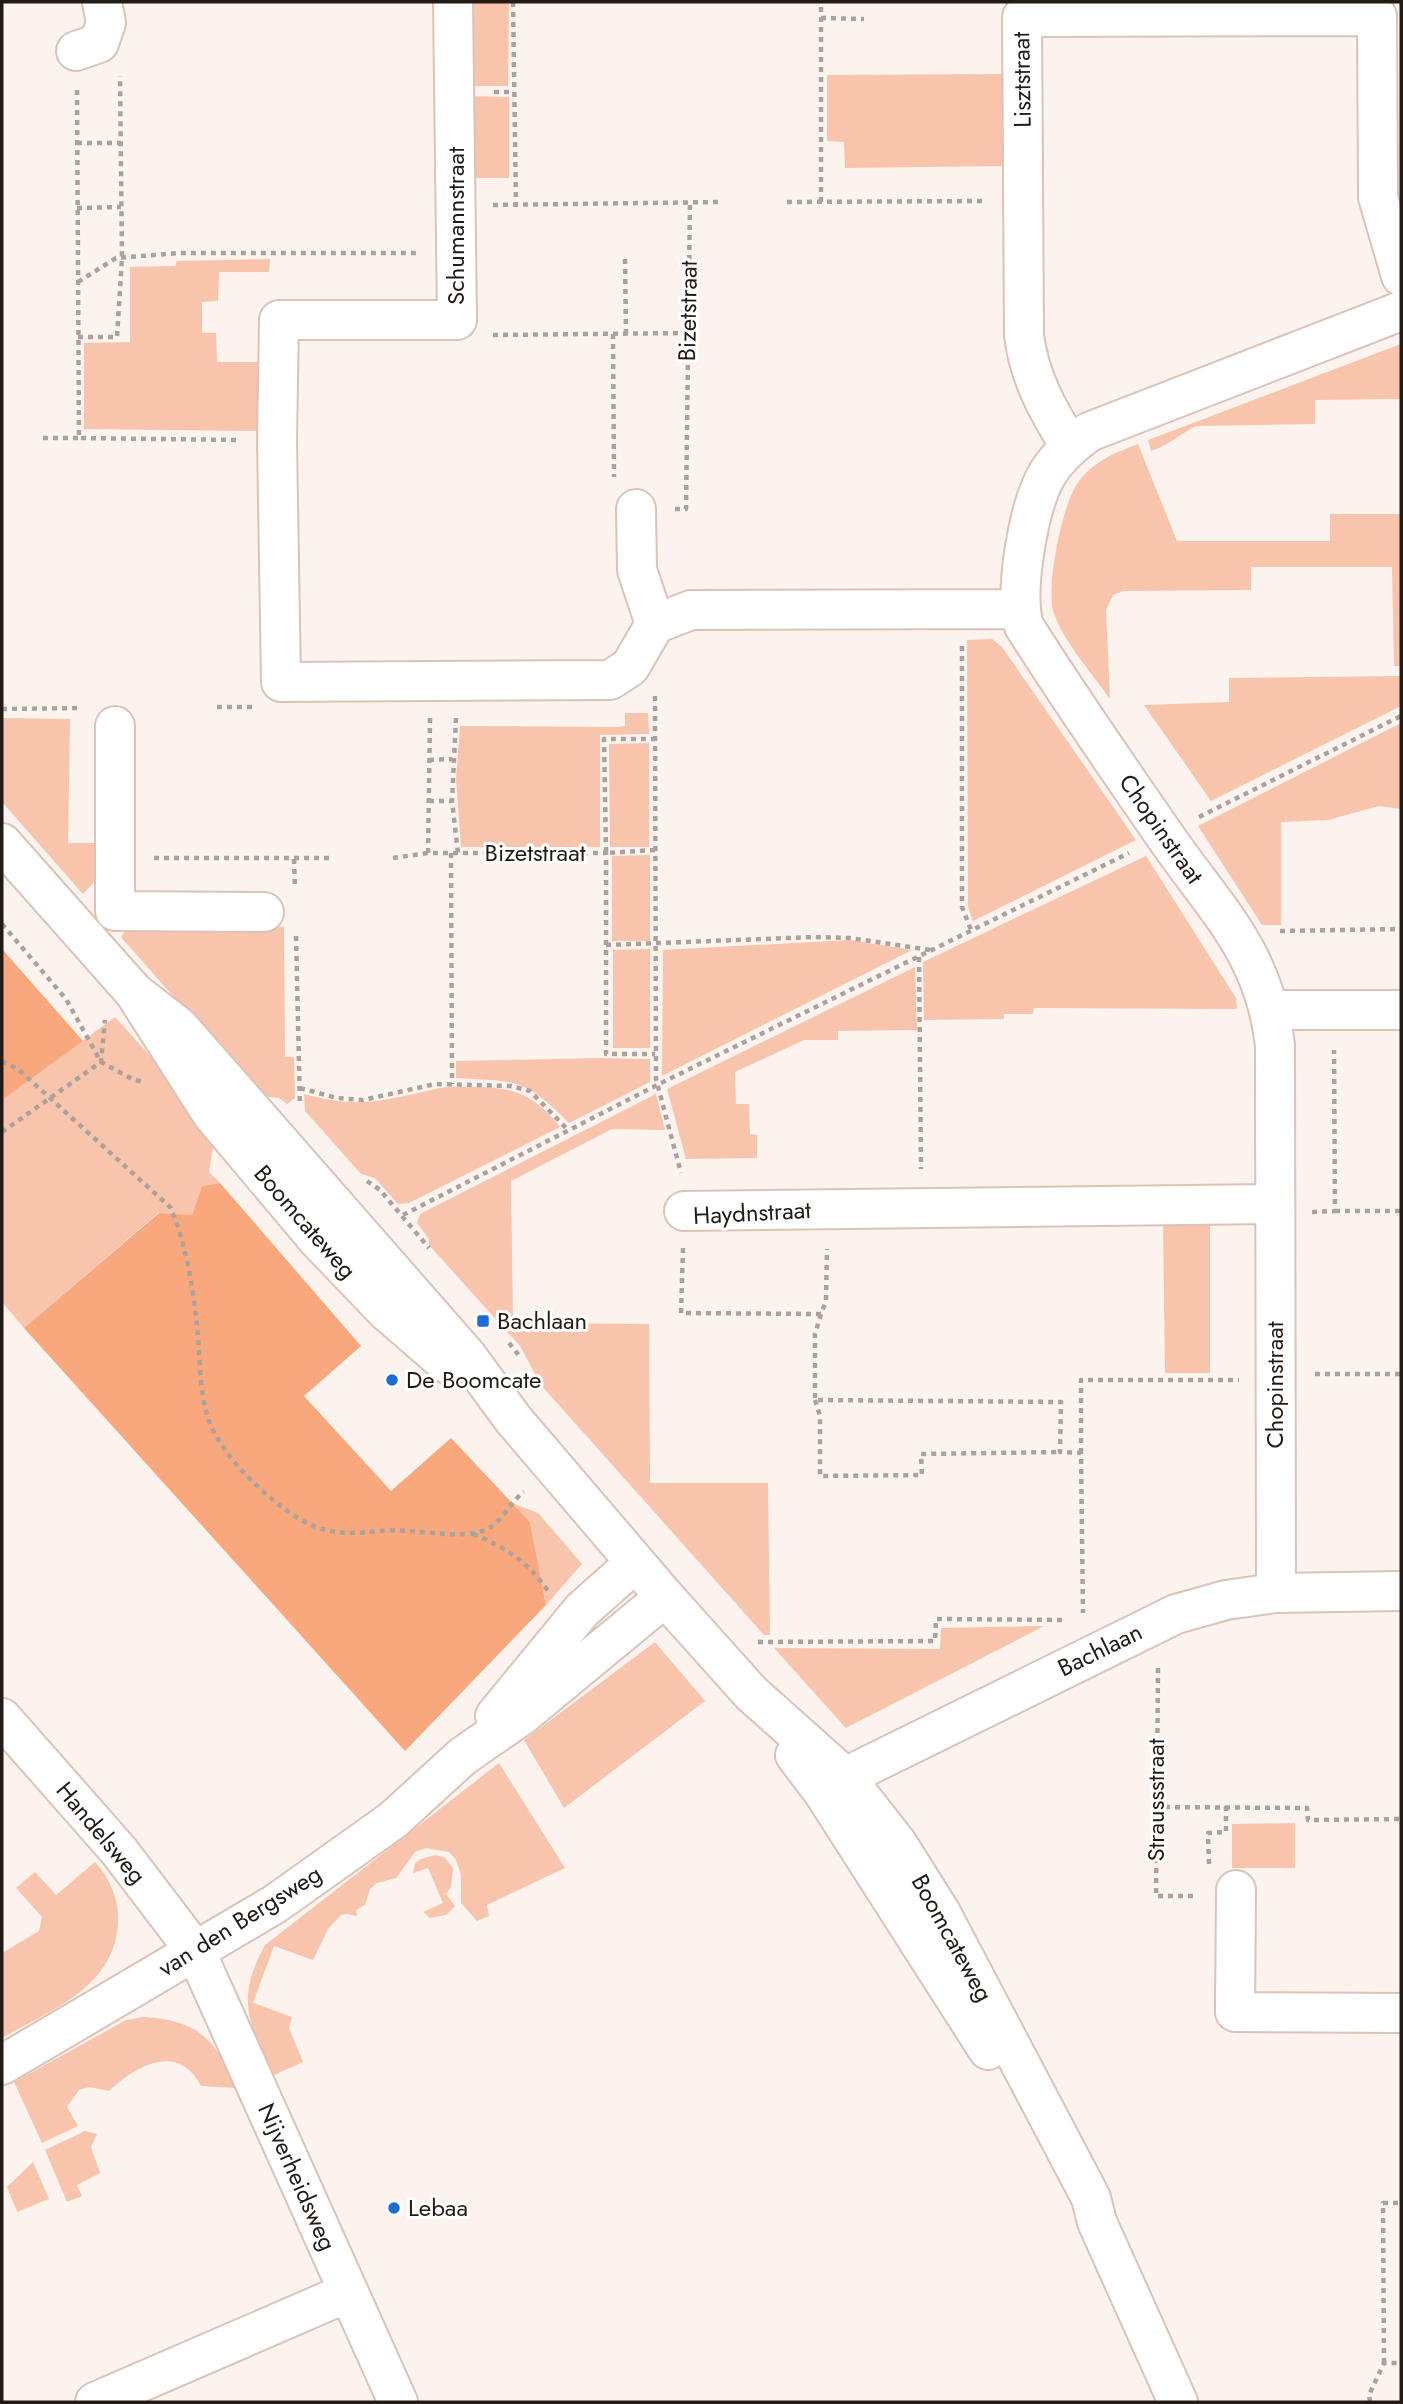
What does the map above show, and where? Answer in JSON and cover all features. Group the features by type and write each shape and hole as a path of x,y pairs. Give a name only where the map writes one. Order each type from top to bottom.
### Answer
{"street":[{"path":"76,51 99,43 106,23 102,2"},
{"name":"Schumannstraat","path":"443,681 281,682 277,441 279,320 457,320 453,2"},
{"name":"Lisztstraat","path":"1070,446 1044,401 1027,356 1023,316 1022,17 1377,9 1378,197 1401,276"},
{"name":"Chopinstraat","path":"1276,1593 1275,1045 1269,1010 1259,974 1244,945 1164,836 1035,642 1020,609 1023,569 1035,502 1045,479 1070,446 1088,432 1401,311"},
{"path":"636,509 637,570 655,624"},
{"path":"443,681 610,680 630,667 655,624 691,610 1020,609"},
{"path":"115,726 115,911"},
{"name":"Boomcateweg","path":"2,843 134,992 179,1027 467,1356 513,1419 635,1563 834,1784 897,1843 941,1913 1091,2198 1097,2222 1178,2402"},
{"path":"86,936 115,911 285,912"},
{"path":"1269,1010 1401,1010"},
{"name":"Haydnstraat","path":"684,1211 1274,1208"},
{"name":"van den Bergsweg","path":"463,1756 582,1610 635,1563"},
{"name":"Bachlaan","path":"834,1784 1176,1614 1226,1601 1276,1593 1401,1591"},
{"name":"van den Bergsweg","path":"2,2065 275,1904 393,1820 463,1756 521,1716 665,1597"},
{"name":"Handelsweg","path":"2,1718 119,1851 196,1952"},
{"path":"1227,1894 1235,2012 1401,2013"},
{"name":"Nijverheidsweg","path":"196,1952 398,2402"},
{"path":"95,2402 349,2292"}],"path":[{"path":"513,2 516,204"},
{"path":"821,2 821,202"},
{"path":"821,18 864,19"},
{"path":"76,51 79,438"},
{"path":"78,337 117,337 122,258 120,66"},
{"path":"77,144 121,143"},
{"path":"787,202 1023,201"},
{"path":"457,205 721,202"},
{"name":"Bizetstraat","path":"636,509 686,509 690,203"},
{"path":"77,208 121,207"},
{"path":"77,283 116,258 180,253 457,253"},
{"path":"625,259 626,334"},
{"path":"457,320 471,335 687,333"},
{"path":"613,334 614,509 636,509"},
{"path":"43,438 277,441"},
{"path":"962,610 962,907 971,930"},
{"path":"443,681 452,759 452,1084"},
{"path":"428,853 429,760 443,681"},
{"path":"655,688 658,945 655,1054 657,1085 680,1162 684,1211"},
{"path":"403,1215 657,1085 1164,836 1401,716"},
{"path":"655,738 604,740 606,852 655,850"},
{"path":"429,760 452,759"},
{"path":"429,801 452,801"},
{"name":"Bizetstraat","path":"393,858 428,853 606,852 606,1054 655,1054"},
{"path":"115,858 331,858"},
{"path":"294,859 285,912 298,1058"},
{"path":"1244,945 1264,931 1401,929"},
{"path":"607,945 838,937 932,950"},
{"path":"919,957 921,1208"},
{"path":"1334,1010 1335,1211"},
{"path":"2,1060 18,1069 170,1207 188,1270 206,1413 221,1444 267,1494 295,1518 314,1529 334,1533 411,1528 472,1534 499,1545 537,1575 548,1591 557,1619 553,1645"},
{"path":"2,1132 101,1062"},
{"path":"300,1088 337,1098 363,1100 435,1084 494,1084 530,1091 568,1130"},
{"path":"1274,1208 1401,1211"},
{"name":"Haydnstraat","path":"684,1211 681,1313 821,1314 826,1301 828,1209"},
{"path":"821,1314 815,1334 815,1401 820,1416 820,1476 922,1475 922,1454 1081,1453"},
{"path":"1083,1613 1081,1380 1401,1374"},
{"path":"815,1401 1061,1402 1060,1452"},
{"path":"472,1534 499,1520 520,1494 560,1475"},
{"name":"Bachlaan","path":"750,1642 935,1642 936,1619 1064,1622 1095,1607"},
{"name":"Straussstraat","path":"1146,1627 1158,1659 1155,1807 1157,1896 1227,1894"},
{"path":"1226,1806 1226,1832 1208,1833 1227,1894"},
{"path":"1155,1807 1307,1808 1308,1820 1401,1819"},
{"path":"1370,2402 1369,2395 1384,2363 1383,2203 1401,2203"},
{"path":"1384,2363 1401,2363"}],"shaded area":[{"path":"468,2 509,2 508,86 469,86"},
{"path":"1006,74 1007,166 845,168 844,142 827,141 827,75"},
{"path":"468,96 509,97 509,178 468,178"},
{"path":"270,259 269,272 219,272 218,301 202,302 202,333 216,333 217,362 269,362 265,428 257,431 84,429 84,343 130,342 130,267 175,266 177,261"},
{"path":"1401,344 1401,399 1315,400 1315,424 1197,426 1151,451 1148,440"},
{"path":"1138,444 1177,541 1330,541 1330,514 1401,514 1401,666 1394,666 1392,567 1251,567 1251,590 1124,591 1113,595 1106,610 1110,699 1072,647 1054,614 1053,568 1066,510 1077,484 1097,464"},
{"path":"992,639 1002,647 1136,840 973,921 968,907 967,640"},
{"path":"1401,676 1401,706 1211,801 1144,705 1229,702 1229,678"},
{"path":"625,713 648,713 649,734 600,735 600,847 461,847 456,779 460,726 617,727 625,726"},
{"path":"2,718 70,719 68,843 99,843 98,878 83,894 2,802"},
{"path":"1401,723 1401,809 1379,806 1328,820 1281,822 1281,925 1262,925 1198,826"},
{"path":"649,743 649,847 610,847 609,744"},
{"path":"650,855 650,941 612,941 612,856"},
{"path":"1146,856 1236,998 1237,1009 1034,1008 1033,1014 1004,1014 1004,1019 924,1020 923,962"},
{"path":"284,927 285,1057 294,1057 295,1098 287,1104 279,1098 261,1096 121,937 128,928"},
{"path":"850,940 912,950 662,1076 663,950"},
{"path":"2,949 83,1041 2,1100"},
{"path":"650,949 650,1048 613,1048 613,950"},
{"path":"915,967 917,1030 838,1031 838,1040 804,1040 735,1072 736,1104 749,1104 750,1134 757,1135 757,1158 686,1159 667,1089"},
{"path":"115,1017 152,1058 213,1146 209,1172 220,1183 202,1186 192,1215 158,1213 24,1328 2,1302 2,1100"},
{"path":"650,1059 650,1082 569,1123 541,1097 519,1085 494,1080 456,1078 456,1061"},
{"path":"446,1087 510,1090 535,1102 560,1127 409,1203 398,1204 375,1178 361,1174 305,1111 304,1094 344,1102 361,1102 392,1099"},
{"path":"656,1094 665,1130 612,1129 511,1181 513,1323 649,1324 650,1483 768,1483 770,1635 764,1635 541,1385 520,1346 429,1245 429,1239 417,1223 420,1214"},
{"path":"220,1183 361,1346 304,1396 391,1491 451,1438 530,1522 546,1605 405,1751 24,1328 159,1213 192,1215 202,1186"},
{"path":"1210,1220 1210,1373 1165,1373 1163,1221"},
{"path":"512,1503 538,1513 582,1564 546,1605 530,1522"},
{"path":"1044,1626 846,1728 774,1648 940,1649 941,1628"},
{"path":"655,1642 705,1701 564,1808 524,1740"},
{"path":"499,1763 565,1868 487,1905 489,1916 477,1921 461,1903 461,1875 456,1860 449,1852 426,1848 415,1852 396,1878 377,1883 370,1889 365,1905 356,1910 357,1916 341,1915 328,1929 313,1960 274,1946 253,2003 292,2017 289,2028 303,2062 272,2076 252,2025 248,1996 250,1981 265,1945"},
{"path":"1295,1823 1295,1868 1232,1868 1232,1824"},
{"path":"435,1855 444,1857 453,1868 451,1887 446,1894 455,1906 446,1915 430,1918 423,1912 443,1903 428,1868 413,1873 415,1863"},
{"path":"95,1862 112,1890 118,1913 114,1944 106,1963 78,1994 2,2038 2,1953 39,1931 42,1917 16,1888 35,1872 56,1895"},
{"path":"144,2017 178,2022 203,2035 221,2057 235,2088 201,2086 192,2073 181,2065 169,2061 157,2062 132,2073 109,2091 89,2087 79,2090 67,2107 78,2126 42,2143 14,2082 126,2020"},
{"path":"85,2131 97,2134 91,2147 100,2173 77,2185 82,2196 67,2202 45,2150"},
{"path":"33,2162 49,2199 17,2212 7,2187"}],"place":[{"name":"Bachlaan","path":"483,1321"},
{"name":"De Boomcate","path":"392,1380"},
{"name":"Lebaa","path":"394,2208"}]}
